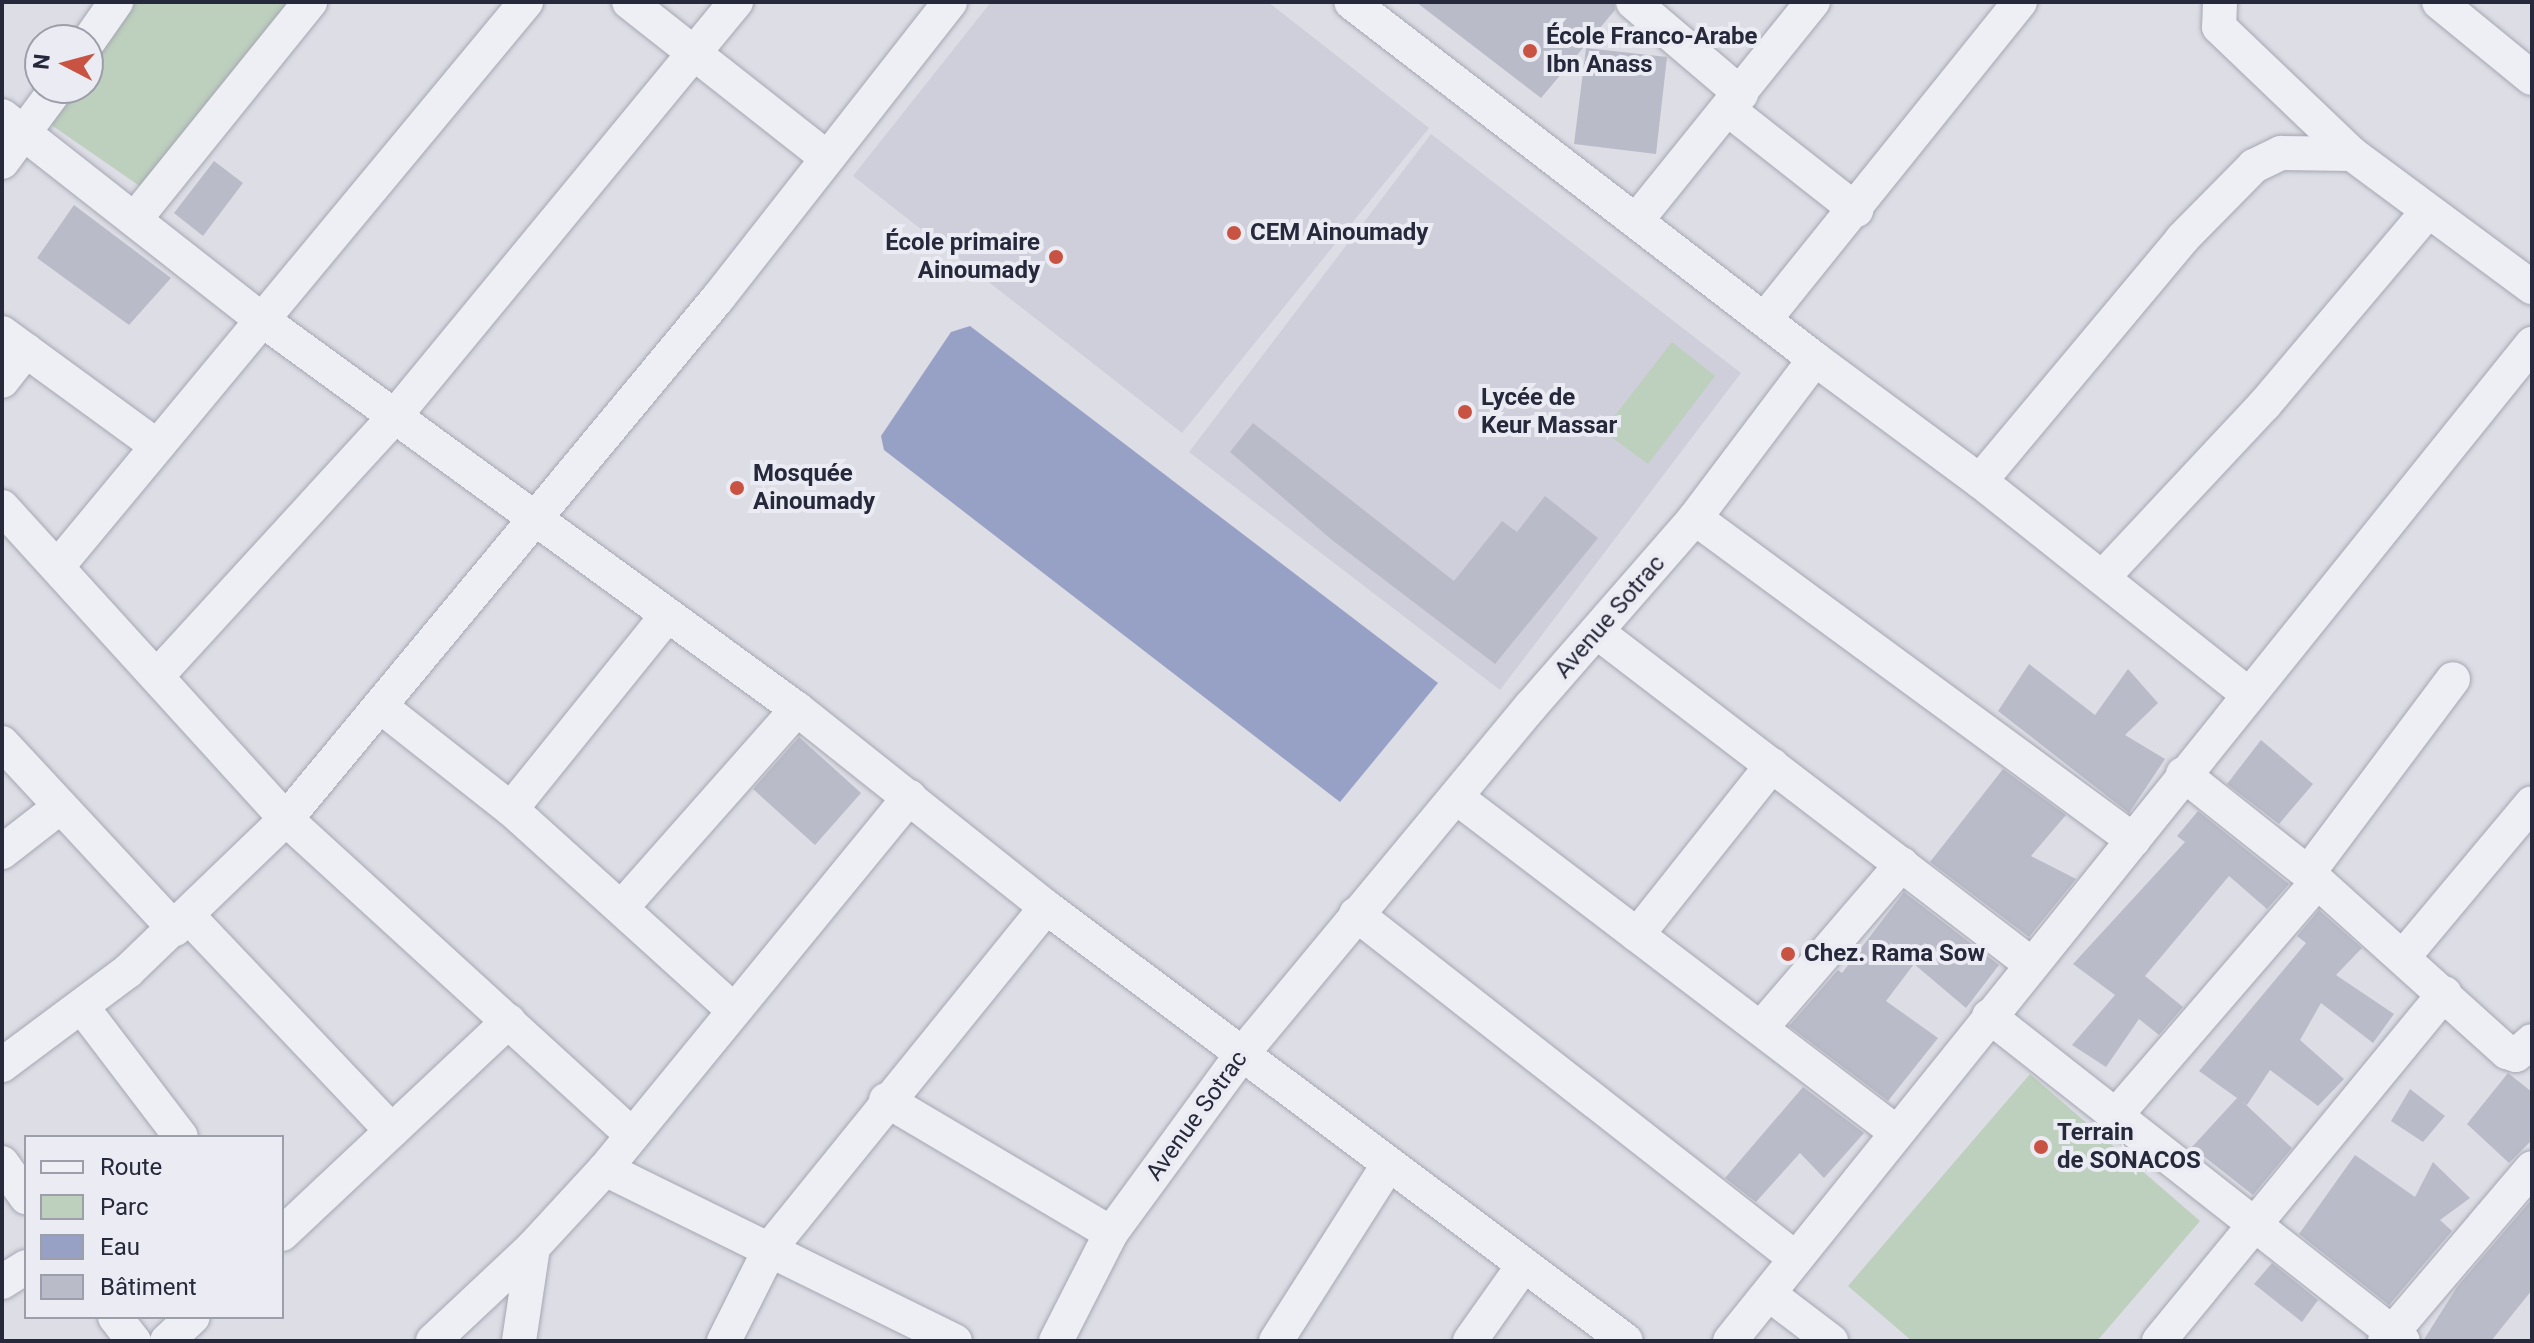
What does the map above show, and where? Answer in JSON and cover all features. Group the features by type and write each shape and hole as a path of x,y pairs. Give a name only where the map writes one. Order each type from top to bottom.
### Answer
{"street":[{"path":"101,24 116,2"},
{"path":"135,219 310,2"},
{"path":"58,566 526,2"},
{"path":"629,2 827,158"},
{"path":"157,676 394,417 736,2"},
{"path":"2,1065 82,1007 182,922 286,819 535,519 950,2"},
{"path":"1351,2 1815,359 1980,481 2248,694"},
{"path":"1633,2 1735,102 1856,210"},
{"path":"1636,221 1813,2"},
{"path":"1765,319 1856,210 2020,2"},
{"path":"2220,2 2219,27 2352,154 2532,287"},
{"path":"2439,2 2532,78"},
{"path":"2,162 14,125 38,104"},
{"path":"14,125 261,319 666,617 797,709 1046,907 1626,1341"},
{"path":"1980,481 2193,227 2254,166 2281,153 2352,154"},
{"path":"2103,577 2265,404 2427,212"},
{"path":"2,381 14,342 157,446"},
{"path":"1730,1341 2183,774 2531,347"},
{"name":"Avenue Sotrac","path":"1056,1341 1111,1233 1242,1054 1356,914 1695,518 1815,359"},
{"path":"2,507 286,819 632,1135"},
{"path":"1695,518 2133,840"},
{"path":"511,809 666,617"},
{"path":"1597,632 2031,964"},
{"path":"2117,1114 2312,877 2453,679"},
{"path":"380,706 511,809 732,1009"},
{"path":"622,907 797,709"},
{"path":"2,743 60,807 182,922 392,1131"},
{"path":"1637,935 1772,765"},
{"path":"2183,774 2312,877 2404,956 2507,1052 2516,1055 2532,1041"},
{"path":"433,1341 533,1247 605,1169 732,1009 910,797"},
{"path":"1456,797 1896,1132"},
{"path":"2404,956 2532,803"},
{"path":"2,852 60,807"},
{"path":"1761,1028 1902,864"},
{"path":"724,1341 771,1247 886,1100 1046,907"},
{"path":"1356,914 1795,1258"},
{"path":"2159,1341 2445,993"},
{"path":"82,1007 179,1135"},
{"path":"1989,1016 2256,1224 2393,1338 2532,1168"},
{"path":"284,1232 509,1021"},
{"path":"886,1100 1111,1233"},
{"path":"2,1163 24,1194"},
{"path":"1276,1341 1388,1165"},
{"path":"605,1169 771,1247 955,1341"},
{"path":"519,1341 533,1247"},
{"path":"1470,1341 1523,1266"},
{"path":"2,1282 24,1268"},
{"path":"1769,1294 1831,1341"},
{"path":"117,1319 134,1341"},
{"path":"167,1341 191,1319"}],"shaded area":[{"name":"CEM Ainoumady","path":"991,2 1268,2 1429,128 1182,433 853,176"},
{"name":"Lycée de Keur Massar","path":"1431,134 1741,373 1500,690 1189,452"}],"green space":[{"path":"136,2 288,2 147,191 47,122 61,104 104,104 104,45"},
{"path":"1672,342 1715,376 1648,464 1603,431"},
{"name":"Terrain de SONACOS","path":"2030,1074 2200,1221 2097,1341 1912,1341 1848,1286"}],"water":[{"path":"970,326 1438,683 1340,802 884,450 881,436 951,332"}],"building":[{"name":"École Franco-Arabe Ibn Anass","path":"1416,2 1614,2 1615,10 1541,98"},
{"path":"1586,48 1667,57 1656,154 1574,144"},
{"path":"214,161 243,183 203,236 174,213"},
{"path":"74,205 171,278 129,325 37,258"},
{"path":"1253,423 1454,581 1502,521 1517,532 1545,496 1598,538 1495,664 1332,540 1230,452"},
{"path":"2029,664 2095,715 2128,669 2158,703 2125,735 2165,759 2129,813 1998,711"},
{"path":"799,737 861,793 815,845 753,789"},
{"path":"2261,740 2313,784 2279,824 2227,784"},
{"path":"2003,769 2066,815 2031,856 2076,879 2029,937 1930,862"},
{"path":"2198,811 2289,884 2267,909 2229,876 2145,976 2183,1007 2159,1035 2139,1019 2106,1067 2072,1045 2115,995 2073,964 2185,842 2177,836"},
{"path":"1904,892 1999,965 1966,1008 1914,964 1886,1001 1938,1038 1888,1101 1789,1026 1838,970 1842,973"},
{"path":"2319,910 2362,948 2336,975 2394,1014 2373,1043 2321,1003 2300,1040 2344,1079 2318,1106 2270,1070 2247,1105 2241,1100 2292,1148 2253,1195 2192,1147 2237,1098 2199,1071 2306,943 2297,936"},
{"path":"2508,1073 2532,1092 2532,1140 2509,1163 2467,1124"},
{"path":"1803,1087 1864,1133 1824,1178 1800,1153 1756,1202 1725,1178"},
{"path":"2410,1089 2445,1116 2423,1142 2391,1121"},
{"path":"2355,1155 2415,1197 2433,1162 2470,1198 2440,1220 2452,1231 2389,1305 2299,1234"},
{"path":"2532,1199 2532,1290 2491,1341 2423,1341 2457,1287"},
{"path":"2272,1263 2318,1300 2302,1322 2254,1284"}],"place":[{"name":"École Franco-Arabe Ibn Anass","path":"1530,51"},
{"name":"CEM Ainoumady","path":"1234,233"},
{"name":"École primaire Ainoumady","path":"1056,257"},
{"name":"Lycée de Keur Massar","path":"1465,412"},
{"name":"Mosquée Ainoumady","path":"737,488"},
{"name":"Chez. Rama Sow","path":"1788,954"},
{"name":"Terrain de SONACOS","path":"2041,1147"}]}
